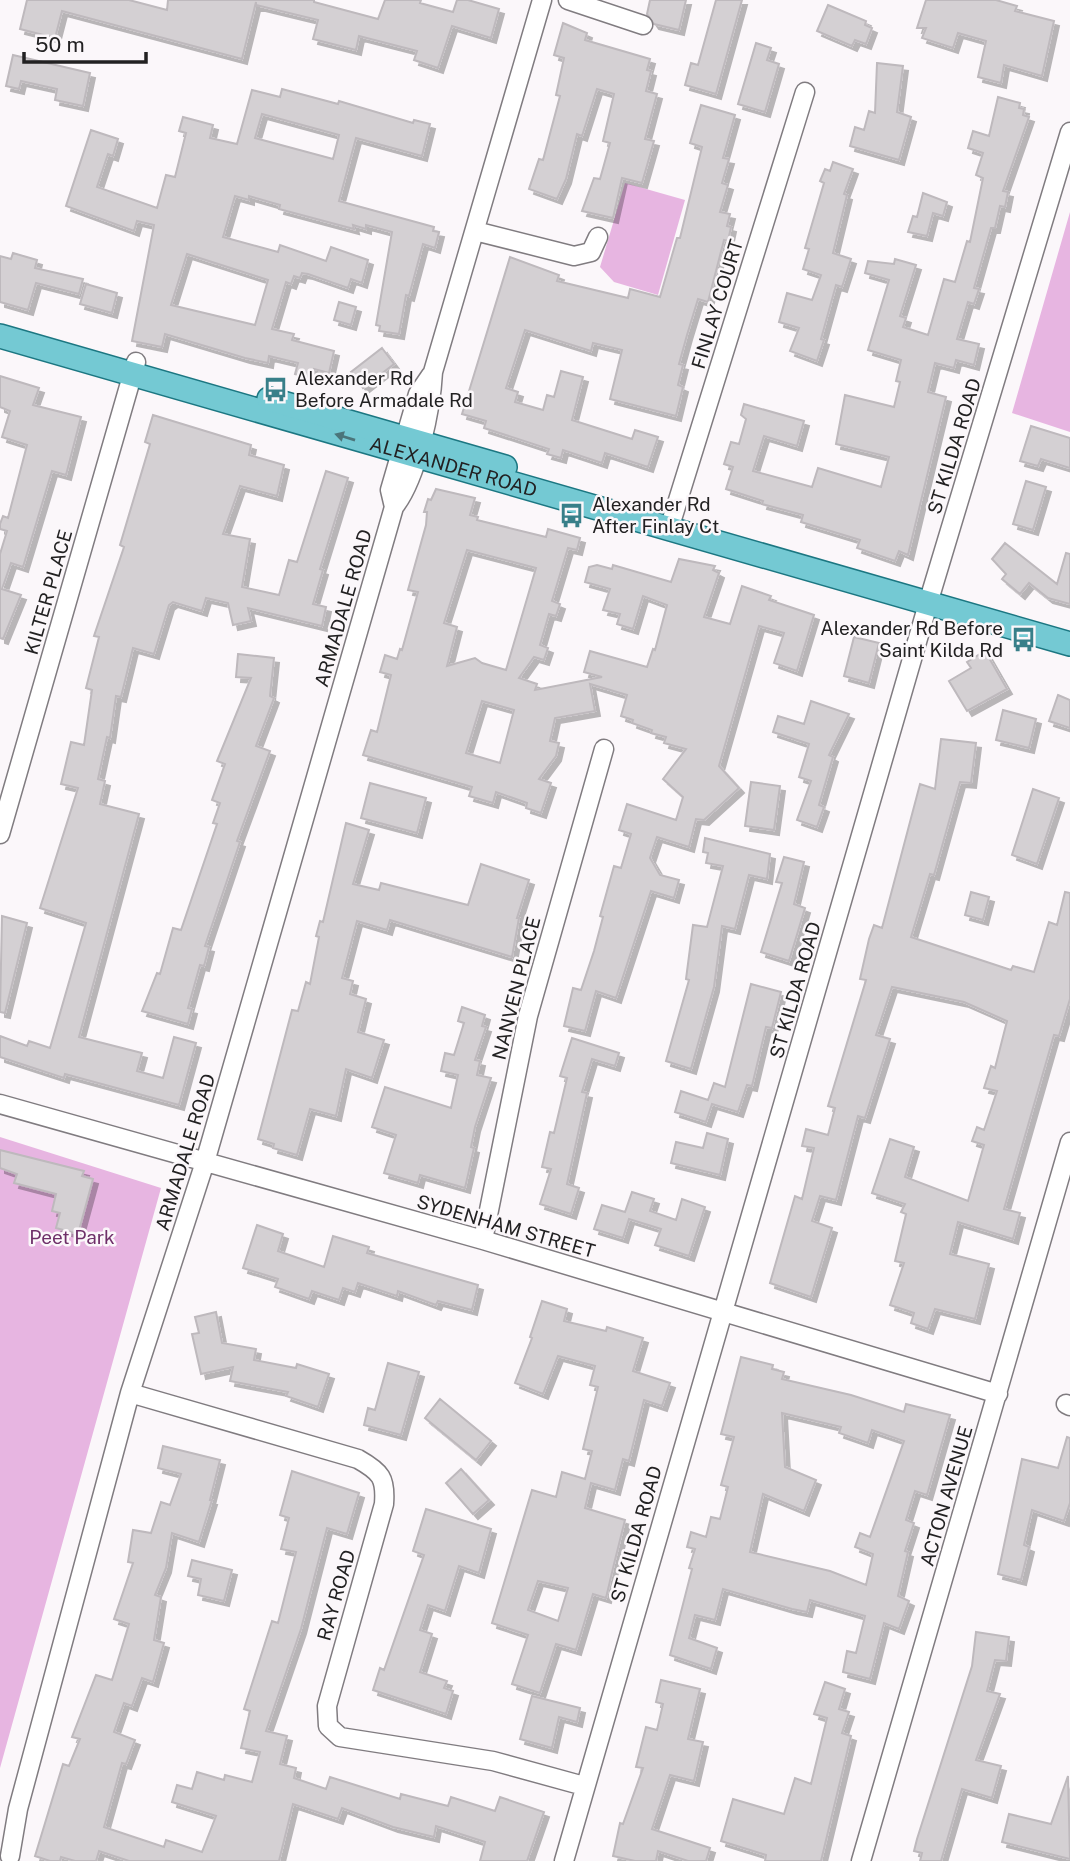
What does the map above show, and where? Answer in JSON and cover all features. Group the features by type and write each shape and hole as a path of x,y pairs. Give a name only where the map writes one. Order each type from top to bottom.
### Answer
{"main road":[{"name":"ALEXANDER ROAD","path":"0,323 134,368"},
{"name":"ALEXANDER ROAD","path":"0,336 134,368 931,596 1070,630"},
{"name":"ALEXANDER ROAD","path":"931,596 1070,644"}],"street":[{"name":"ARMADALE ROAD","path":"8,1856 18,1809 131,1394 205,1163 394,507 405,493 418,394 432,372 542,0"},
{"path":"568,0 643,25"},
{"name":"FINLAY COURT","path":"671,522 806,92"},
{"name":"ST KILDA ROAD","path":"564,1861 931,596 1070,132"},
{"path":"475,231 574,256 591,252 598,237"},
{"name":"KILTER PLACE","path":"0,834 134,368"},
{"name":"NANVEN PLACE","path":"483,1240 528,1016 604,749"},
{"name":"SYDENHAM STREET","path":"0,1104 483,1240 723,1314 998,1394"},
{"name":"ACTON AVENUE","path":"861,1861 1070,1142"},
{"name":"RAY ROAD","path":"131,1394 358,1460 376,1469 385,1484 384,1504 327,1706 328,1726 340,1737 493,1761 584,1786"},
{"name":"ARMADALE ROAD","path":"0,1834 18,1809"}],"green space":[{"path":"625,183 685,200 658,295 614,282 600,267"},
{"path":"1070,212 1070,432 1012,413"},
{"name":"Peet Park","path":"0,1137 161,1188 0,1768"}],"building":[{"path":"27,0 129,0 167,10 168,0 314,0 378,19 385,0 421,0 420,3 453,12 457,0 468,0 499,9 491,38 452,26 438,68 414,60 417,51 359,36 356,50 313,39 318,20 256,5 256,2 242,59 62,11 55,38 20,29"},
{"path":"650,0 686,0 679,30 654,24 647,14"},
{"path":"716,0 742,0 716,94 685,85 691,63 698,65"},
{"path":"926,0 996,0 1017,6 1015,11 1054,21 1042,76 1004,65 1001,83 978,77 986,41 958,33 953,48 922,38 926,28 917,28"},
{"path":"828,5 866,21 865,25 872,28 866,44 855,40 852,46 817,31"},
{"path":"563,23 587,33 585,40 650,59 647,70 651,71 646,91 657,94 645,139 654,141 642,183 622,178 613,218 582,211 594,178 600,179 610,143 603,141 614,94 597,89 582,136 577,134 566,179 557,199 529,189 539,159 543,160 560,96 556,95 564,58 554,55"},
{"path":"756,43 771,48 767,60 779,64 765,112 738,104"},
{"path":"13,55 90,73 83,106 55,100 57,89 21,81 19,89 6,86"},
{"path":"877,63 903,66 897,112 911,117 899,160 850,146 855,127 864,130 869,111 875,113"},
{"path":"282,89 338,104 339,101 413,123 414,120 430,124 422,156 356,138 339,201 434,227 433,231 439,232 435,248 423,244 409,296 406,295 399,334 379,331 380,326 376,325 392,232 366,225 366,229 353,225 354,229 279,209 280,205 249,196 249,200 235,196 223,237 278,252 280,245 326,261 331,247 368,260 362,283 351,279 348,288 302,273 300,278 294,276 291,284 286,282 272,329 294,334 292,340 334,351 329,373 314,369 312,379 295,374 298,363 269,356 268,363 245,358 165,334 162,347 132,341 154,225 137,221 134,231 66,206 91,130 118,139 113,156 108,154 97,187 157,208 166,175 175,177 186,133 179,131 183,117 213,125 210,138 237,144 252,90 280,97","holes":["262,114 339,135 333,159 255,138","187,254 268,280 255,325 171,305"]},
{"path":"998,97 1020,103 1019,108 1024,109 1023,115 1029,117 1003,191 1008,192 1005,207 1000,206 995,228 991,228 974,288 979,289 974,304 968,302 957,339 979,344 974,365 956,360 954,368 935,363 928,392 946,397 908,555 899,551 895,561 857,548 860,540 801,522 803,515 762,504 763,501 726,489 733,467 724,464 731,442 739,444 746,419 741,415 744,404 804,421 797,446 764,436 753,471 812,487 818,468 881,487 889,457 836,444 845,395 894,407 900,382 896,381 901,360 868,350 889,280 865,273 868,261 894,264 895,259 916,265 900,316 906,318 903,327 928,335 944,279 955,282 967,241 970,242 983,178 976,175 983,153 968,148 973,131 989,136"},
{"path":"701,105 735,115 723,158 729,159 722,183 728,185 720,212 730,214 727,226 731,227 728,241 724,240 708,302 698,299 687,335 679,364 683,365 678,385 683,387 676,416 610,399 622,350 593,343 591,351 525,330 506,388 518,392 515,402 543,410 547,395 554,397 561,371 583,377 572,420 632,439 635,430 658,437 648,467 605,453 602,463 563,450 561,458 547,454 549,449 484,428 486,421 462,414 510,257 559,275 557,281 628,298 630,289 660,297 677,238 680,238 702,147 690,143"},
{"path":"833,162 853,169 844,194 847,195 833,253 851,259 842,287 836,285 817,361 790,351 799,328 779,322 787,293 812,300 821,275 803,269 809,249 805,248 824,183 820,181 825,169 830,171"},
{"path":"923,193 947,202 943,216 933,213 927,236 908,232 913,216 917,217"},
{"path":"13,253 37,260 35,268 83,279 79,294 36,283 28,310 0,302 0,256 11,259"},
{"path":"86,284 117,293 112,313 80,304"},
{"path":"339,302 356,307 351,325 334,320"},
{"path":"382,348 394,364 363,388 351,372"},
{"path":"0,376 39,388 33,405 81,417 66,475 52,471 23,567 11,563 2,589 21,595 3,639 0,638 0,554 7,531 0,529 0,524 3,516 8,518 27,445 2,437 10,411 0,407"},
{"path":"153,415 251,445 249,455 284,465 277,496 240,486 223,534 250,539 242,587 279,595 289,560 297,562 326,471 348,478 320,569 323,570 313,604 326,607 322,626 248,608 251,621 233,625 228,603 206,598 202,611 173,602 169,605 154,654 133,648 121,697 116,696 110,738 107,737 98,779 105,781 100,804 139,814 79,1037 142,1053 137,1071 163,1078 174,1037 196,1043 179,1105 65,1074 64,1078 0,1057 0,1036 27,1046 29,1041 50,1048 86,923 40,908 78,788 61,784 71,742 84,745 92,690 86,688 99,637 94,636 124,547 120,545 150,444 145,442"},
{"path":"1031,426 1070,438 1070,468 1041,459 1038,466 1020,461"},
{"path":"1026,481 1046,487 1033,530 1013,524"},
{"path":"436,489 475,498 470,515 478,517 477,520 546,537 548,529 580,538 577,550 568,548 552,601 560,604 556,616 549,614 540,645 548,648 544,660 534,657 519,678 537,684 535,690 602,677 584,672 590,651 647,667 653,649 655,650 667,605 643,596 633,629 617,624 620,614 603,610 610,589 585,582 589,567 597,565 612,569 613,565 671,582 679,559 715,566 713,570 719,573 704,617 730,624 742,586 771,596 769,600 814,615 797,671 774,663 784,633 759,626 719,766 739,788 704,820 696,819 689,847 657,837 650,858 660,875 679,880 674,898 651,891 616,998 596,991 585,1031 564,1026 573,988 581,990 594,951 603,917 600,916 614,866 621,868 631,834 619,830 627,804 676,820 683,797 663,779 686,749 664,743 666,737 651,733 652,730 621,716 627,695 590,684 595,711 555,718 550,741 559,743 556,756 539,779 551,783 541,813 526,808 527,803 496,792 493,803 469,796 472,787 363,755 371,730 377,732 391,675 380,672 385,655 397,659 400,649 402,650 418,592 408,590 426,525 427,512 424,512 428,499 431,500","holes":["467,550 536,568 506,670 482,663 475,658 447,666 457,627 444,623","482,701 514,710 500,763 466,753"]},
{"path":"1005,543 1057,584 1066,553 1070,554 1070,604 1048,598 1029,583 1020,594 1002,579 1006,574 992,559"},
{"path":"854,637 879,643 869,683 844,676"},
{"path":"985,651 1007,689 967,711 949,681 971,668 967,662"},
{"path":"238,654 274,658 270,696 274,698 256,746 270,751 237,841 240,842 205,946 209,947 204,966 200,965 188,1008 192,1009 188,1024 142,1011 157,973 160,974 173,928 181,930 217,824 213,823 220,803 212,800 225,764 217,761 251,678 236,677"},
{"path":"1058,695 1070,700 1070,728 1049,721"},
{"path":"811,701 849,714 829,755 833,757 819,805 824,807 817,827 797,820 811,781 799,777 809,744 773,732 778,716 804,724"},
{"path":"1003,710 1036,719 1029,748 996,740"},
{"path":"941,739 976,743 971,783 960,782 934,875 930,874 911,937 1011,970 1013,966 1034,972 1049,922 1057,925 1065,892 1070,893 1070,999 1059,1036 1054,1035 1004,1209 1020,1213 1013,1239 958,1222 950,1254 989,1264 975,1319 935,1309 928,1329 911,1323 914,1313 890,1305 904,1263 895,1261 906,1214 901,1212 905,1204 872,1193 890,1139 914,1147 905,1177 968,1201 984,1145 972,1141 977,1127 984,1130 997,1091 984,1088 991,1066 995,1068 1007,1021 964,1002 892,987 876,1035 890,1039 865,1118 858,1116 836,1200 820,1196 812,1221 832,1228 811,1297 770,1283 795,1196 802,1199 814,1148 802,1146 806,1129 828,1135 835,1108 828,1106 866,980 860,979 869,939 874,925 882,928 920,784 935,789"},
{"path":"751,782 780,786 774,830 745,826"},
{"path":"370,783 426,798 417,833 361,818"},
{"path":"1033,789 1059,798 1037,864 1012,855"},
{"path":"346,823 369,830 353,884 379,890 381,883 468,905 481,864 529,880 517,918 512,957 390,920 387,930 357,921 342,978 353,981 350,994 366,999 358,1032 384,1040 372,1078 346,1069 336,1116 310,1109 297,1155 273,1148 274,1144 258,1139 292,1010 298,1011 306,982 310,984 319,937 316,936 320,921 323,922"},
{"path":"705,838 770,854 767,879 749,875 735,929 722,926 714,987 691,1069 666,1061 689,980 686,979 693,925 707,927 723,866 706,863 708,853 703,852"},
{"path":"784,857 804,862 794,904 805,908 789,961 761,952 782,883 776,882"},
{"path":"971,892 989,897 983,920 965,915"},
{"path":"2,916 27,923 5,1013 0,1012"},
{"path":"751,984 781,992 772,1028 766,1027 752,1086 747,1085 738,1112 712,1104 706,1122 675,1112 681,1091 708,1100 714,1083 725,1087"},
{"path":"462,1007 485,1015 482,1026 486,1027 475,1060 480,1061 477,1075 491,1078 475,1127 471,1147 474,1148 465,1188 420,1175 418,1183 384,1173 396,1135 372,1127 385,1087 451,1108 458,1075 441,1071 445,1053 454,1055 464,1023 458,1021"},
{"path":"572,1038 619,1053 615,1066 592,1059 582,1092 587,1093 567,1184 579,1188 571,1214 540,1204 551,1169 542,1167 550,1132 554,1133 567,1078 560,1076"},
{"path":"707,1133 728,1139 720,1175 671,1163 676,1142 703,1148"},
{"path":"0,1150 84,1171 82,1176 93,1179 78,1234 56,1228 60,1213 52,1211 56,1194 14,1183 17,1174 0,1168"},
{"path":"632,1192 654,1199 650,1211 676,1220 682,1199 705,1207 689,1256 655,1245 661,1229 629,1219 623,1238 594,1229 602,1205 625,1212"},
{"path":"257,1225 283,1234 278,1251 324,1267 333,1236 369,1247 367,1253 478,1285 472,1310 438,1301 436,1305 398,1291 397,1296 358,1283 355,1292 343,1288 339,1300 312,1291 309,1299 275,1287 278,1279 243,1268"},
{"path":"542,1301 567,1309 564,1321 606,1331 607,1327 643,1338 633,1371 670,1383 662,1406 644,1400 629,1461 623,1459 615,1490 591,1483 585,1508 625,1520 606,1598 593,1594 576,1650 556,1644 540,1693 512,1684 528,1635 492,1623 532,1490 556,1497 562,1472 585,1479 592,1451 583,1449 598,1387 590,1385 595,1366 558,1356 543,1394 515,1383 532,1338 530,1337","holes":["538,1581 568,1588 558,1621 528,1610"]},
{"path":"216,1312 222,1343 256,1349 254,1360 296,1368 297,1364 329,1374 318,1407 286,1396 288,1392 230,1381 233,1367 201,1374 192,1334 199,1333 195,1317"},
{"path":"741,1357 773,1365 772,1369 784,1372 782,1379 851,1395 904,1412 906,1404 950,1415 927,1495 915,1491 906,1520 914,1523 905,1551 908,1552 898,1596 909,1601 899,1629 884,1623 870,1679 843,1672 847,1651 856,1653 865,1616 810,1600 807,1612 723,1589 715,1620 695,1615 689,1638 717,1648 711,1669 670,1655 692,1569 689,1568 695,1549 687,1547 691,1532 706,1537 711,1517 720,1519 728,1487 721,1485 734,1437 721,1434","holes":["782,1413 841,1427 839,1433 868,1443 872,1430 904,1441 870,1537 860,1533 855,1547 873,1554 866,1585 830,1571 750,1552 763,1494 804,1511 816,1480 785,1467"]},
{"path":"388,1363 419,1372 401,1435 364,1425 368,1408 375,1410"},
{"path":"440,1399 491,1441 476,1460 425,1418"},
{"path":"1067,1437 1070,1438 1070,1503 1064,1521 1032,1510 1024,1545 1029,1547 1021,1580 998,1574 1022,1459 1058,1468"},
{"path":"163,1446 220,1460 212,1500 199,1542 172,1533 166,1568 155,1595 161,1597 154,1640 164,1643 153,1682 142,1678 132,1706 124,1703 114,1732 135,1740 126,1764 122,1763 104,1827 164,1847 166,1840 202,1852 216,1816 172,1802 177,1785 192,1789 197,1772 224,1780 225,1775 252,1782 260,1752 241,1748 250,1711 244,1709 272,1621 278,1623 296,1552 281,1549 289,1518 280,1515 292,1471 359,1493 347,1534 327,1528 301,1629 266,1731 287,1736 280,1764 296,1768 294,1778 326,1789 330,1777 400,1799 401,1794 448,1806 451,1797 495,1811 500,1797 544,1812 527,1861 480,1861 485,1842 436,1826 434,1837 393,1827 342,1808 338,1819 293,1804 279,1861 129,1861 99,1851 96,1861 75,1861 61,1857 60,1861 50,1861 35,1856 63,1764 69,1766 80,1739 72,1737 96,1675 112,1680 129,1624 114,1619 133,1563 128,1562 133,1530 151,1533 161,1502 170,1505 181,1474 158,1468"},
{"path":"461,1469 489,1500 473,1514 446,1483"},
{"path":"426,1509 491,1529 479,1573 459,1566 445,1611 428,1605 420,1630 432,1634 420,1672 447,1681 444,1688 453,1691 446,1714 373,1690 380,1668 384,1670 424,1555 413,1551"},
{"path":"192,1560 232,1570 224,1601 198,1595 201,1579 188,1576"},
{"path":"976,1632 1009,1637 1006,1661 995,1660 987,1691 1000,1694 976,1760 1001,1766 992,1798 962,1789 941,1861 920,1861 922,1853 914,1851 972,1666"},
{"path":"661,1680 700,1689 688,1739 703,1742 694,1781 670,1775 652,1829 710,1848 706,1861 688,1861 658,1851 656,1861 635,1861 613,1856 620,1823 623,1824 643,1768 636,1767 646,1727 657,1730 663,1704 656,1702"},
{"path":"825,1682 845,1689 839,1709 849,1712 842,1733 851,1736 821,1861 765,1861 766,1855 721,1841 733,1799 784,1814 795,1778 811,1784 827,1718 814,1714"},
{"path":"532,1696 580,1708 577,1722 559,1717 552,1748 520,1739"},
{"path":"1068,1776 1070,1859 1002,1842 1009,1814 1051,1824"}],"place":[{"name":"Alexander Rd Before Armadale Rd","path":"275,389"},
{"name":"Alexander Rd After Finlay Ct","path":"572,515"},
{"name":"Alexander Rd Before Saint Kilda Rd","path":"1023,639"}]}
